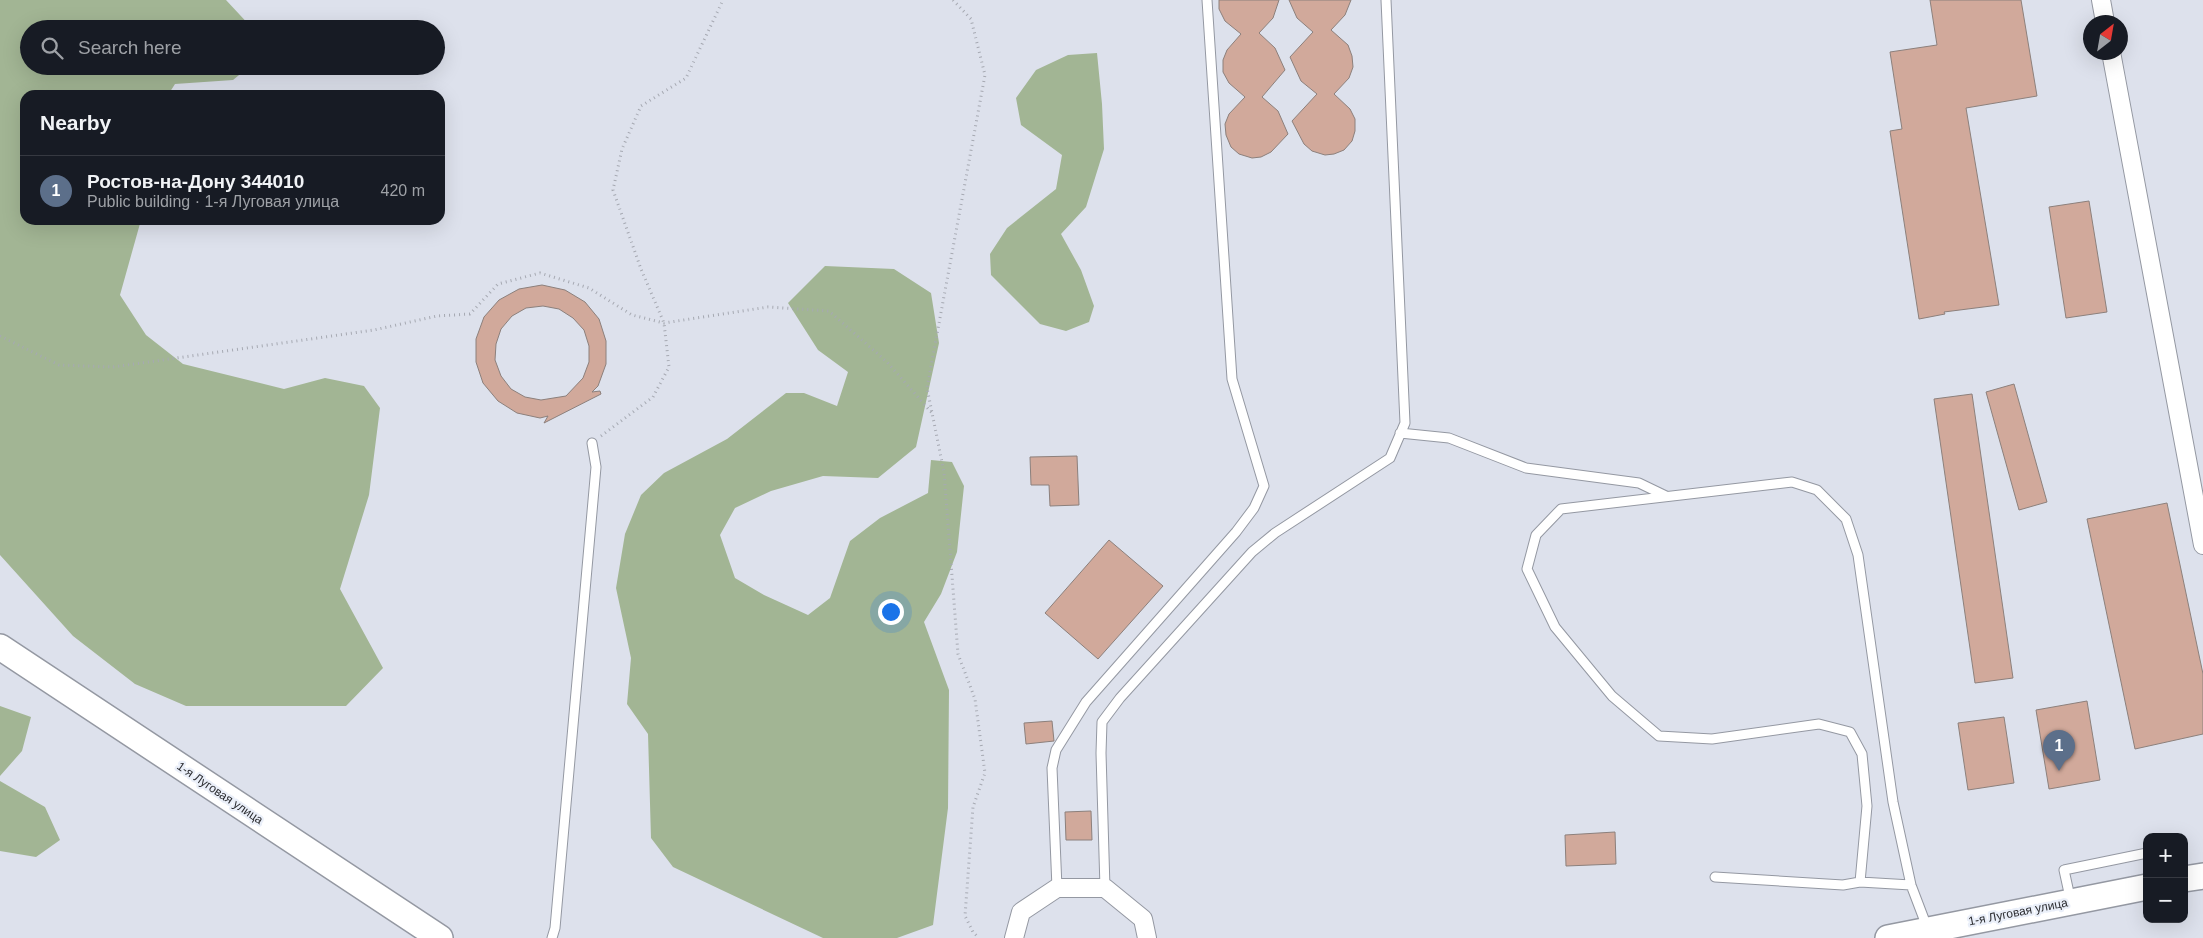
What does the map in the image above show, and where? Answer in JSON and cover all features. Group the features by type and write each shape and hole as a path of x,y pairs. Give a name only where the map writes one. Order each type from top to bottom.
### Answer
{"main road":[{"name":"1-я Луговая улица","path":"0,647 427,934"},
{"path":"2188,878 2203,876"},
{"name":"1-я Луговая улица","path":"1888,938 1941,932 2071,902 2143,888"}],"street":[{"path":"2101,0 2104,15"},
{"path":"2112,60 2203,545"},
{"path":"1014,938 1021,912 1058,888 1105,888 1143,919 1147,938"}],"lane":[{"path":"1058,888 1052,768 1056,750 1086,702 1236,532 1254,508 1264,486 1232,379 1207,0"},
{"path":"1105,888 1100,753 1102,722 1120,698 1252,552 1276,533 1390,458 1405,423 1386,0"},
{"path":"1400,433 1449,438 1526,468 1639,483 1666,497"},
{"path":"552,938 555,928 596,467 592,443"},
{"path":"1860,882 1867,806 1862,754 1850,732 1819,724 1712,738 1660,736 1612,696 1555,627 1527,570 1536,535 1561,509 1792,482 1817,490 1846,519 1858,555 1893,802 1911,885 1941,932"},
{"path":"2071,902 2064,870 2143,854"},
{"path":"1715,877 1843,884 1860,882 1911,885"}],"path":[{"path":"592,443 653,397 669,367 664,323 641,269 613,190 622,149 641,106 686,78 723,0"},
{"path":"953,0 971,19 984,75 927,388 944,472 958,654 975,699 985,773 973,807 965,916 973,932 979,938"},
{"path":"0,336 58,365 113,367 374,330 437,316 470,314 498,284 540,273 589,288 632,315 664,323 768,307 829,311 887,362 932,413"}],"green space":[{"path":"0,0 226,0 245,20 20,20 20,75 239,75 233,80 175,84 171,90 20,90 20,225 140,225 120,295 146,335 183,364 284,389 325,378 364,386 380,408 369,495 340,589 383,668 346,706 186,706 135,684 73,636 0,555"},
{"path":"1097,53 1104,149 1086,207 1061,234 1081,270 1094,306 1089,322 1066,331 1040,324 991,275 990,254 1007,228 1056,189 1062,155 1021,125 1016,98 1036,70 1068,55"},
{"path":"825,266 894,269 931,293 939,343 916,447 878,478 823,476 771,491 735,508 720,535 735,578 764,595 808,615 830,598 850,541 880,518 928,493 931,460 952,462 964,486 957,552 941,594 924,622 949,690 948,808 933,925 897,938 823,938 673,867 651,838 648,734 627,704 631,658 616,588 625,534 641,495 664,473 727,439 786,393 804,393 837,406 848,372 818,350 788,303"},
{"path":"0,706 31,717 22,751 0,776"},
{"path":"0,781 45,807 60,840 36,857 0,851"}],"building":[{"path":"1219,0 1279,0 1273,18 1259,33 1275,48 1285,70 1262,97 1278,111 1288,134 1271,152 1261,157 1252,158 1239,154 1231,147 1226,135 1225,124 1229,114 1245,97 1229,83 1223,72 1223,60 1227,50 1241,34 1225,21 1219,9"},
{"path":"1289,0 1351,0 1345,15 1331,30 1348,45 1352,56 1353,67 1349,78 1334,94 1350,109 1355,119 1355,131 1352,141 1344,150 1334,154 1325,155 1312,151 1304,144 1292,121 1317,94 1301,81 1290,57 1313,32 1297,18"},
{"path":"1930,0 2021,0 2037,96 1966,108 1999,305 1944,312 1945,314 1919,319 1890,131 1902,129 1890,52 1937,45"},
{"path":"2089,201 2107,312 2066,318 2049,207"},
{"path":"542,285 565,290 585,302 599,319 606,341 606,364 598,386 592,392 600,391 601,394 544,423 548,416 540,418 517,413 498,401 483,383 476,362 476,339 484,317 499,300 519,289","holes":["543,306 559,309 573,318 584,330 589,346 589,362 583,378 566,396 541,400 525,397 511,389 501,376 495,360 496,344 501,329 512,316 526,308"]},
{"path":"2014,384 2047,502 2019,510 1986,392"},
{"path":"1972,394 2013,678 1975,683 1934,399"},
{"path":"1077,456 1079,505 1050,506 1049,485 1031,485 1030,457"},
{"path":"2167,503 2203,674 2203,734 2135,749 2087,519"},
{"path":"1109,540 1163,586 1098,659 1045,613"},
{"path":"2087,701 2100,780 2049,789 2036,710"},
{"path":"2004,717 2014,783 1968,790 1958,723"},
{"path":"1052,721 1054,741 1026,744 1024,723"},
{"path":"1091,811 1092,840 1066,840 1065,812"},
{"path":"1615,832 1616,864 1566,866 1565,835"}],"place":[{"name":"Ростов-на-Дону 344010","path":"2059,771"}]}
